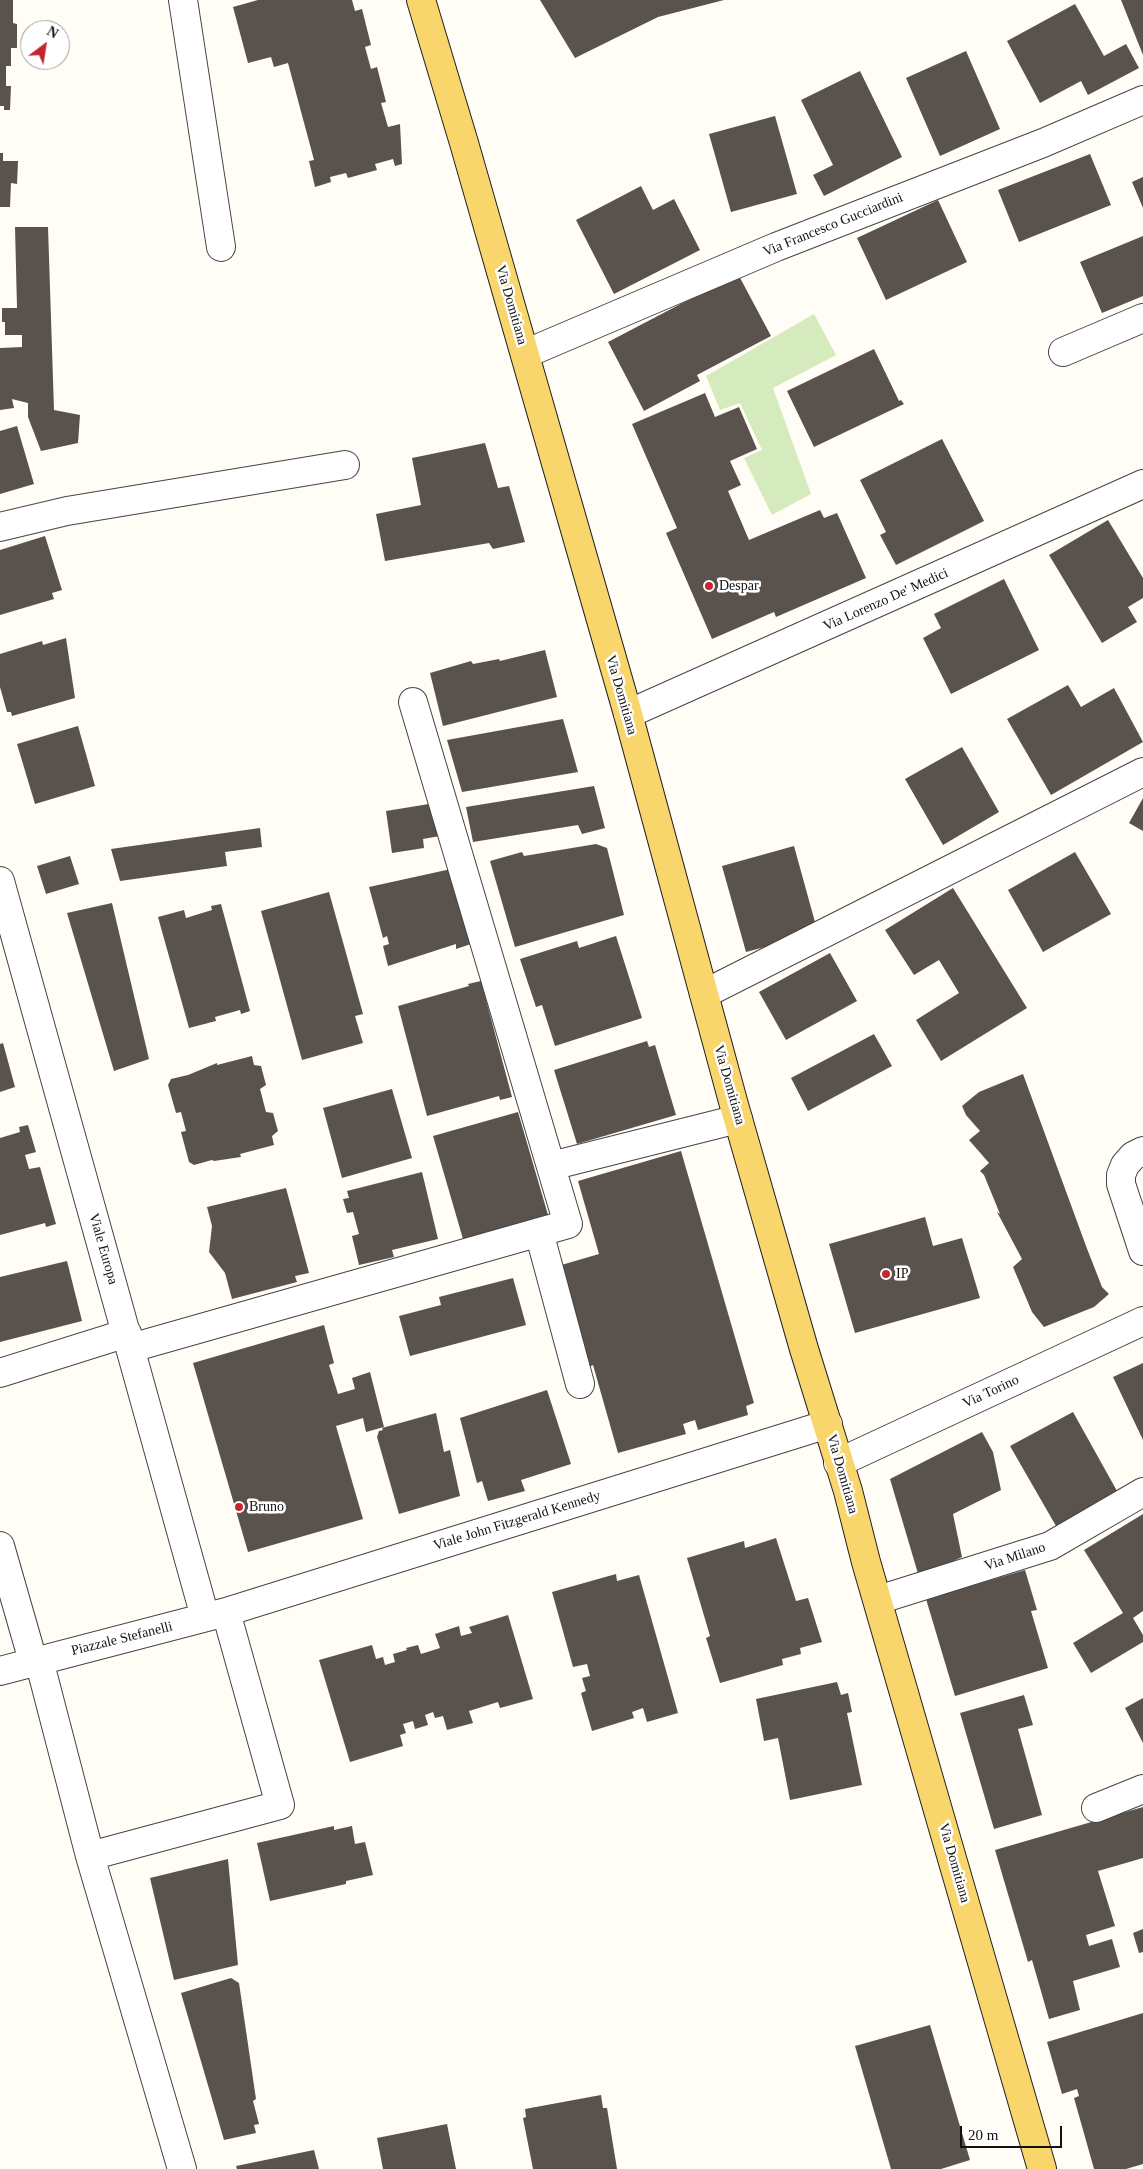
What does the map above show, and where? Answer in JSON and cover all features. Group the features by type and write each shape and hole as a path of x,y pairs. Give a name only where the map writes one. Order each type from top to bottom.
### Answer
{"main road":[{"name":"Via Domitiana","path":"421,0 628,714 738,1118 1042,2169"}],"street":[{"path":"183,0 221,247"},
{"name":"Via Francesco Gucciardini","path":"525,354 776,247 1043,143 1143,100"},
{"path":"1063,352 1143,318"},
{"path":"0,527 67,511 345,465"},
{"name":"Via Lorenzo De' Medici","path":"628,714 1143,484"},
{"path":"0,1373 129,1341 568,1224 413,702"},
{"path":"704,994 1143,772"},
{"name":"Viale Europa","path":"0,881 129,1341 215,1614 280,1805 90,1856"},
{"path":"551,1166 738,1118"},
{"path":"1143,1151 1133,1156 1125,1165 1121,1175 1121,1184 1143,1251"},
{"path":"539,1232 580,1384"},
{"name":"Via Torino","path":"838,1463 1143,1321"},
{"name":"Viale John Fitzgerald Kennedy","path":"215,1614 828,1424"},
{"name":"Via Milano","path":"878,1600 1050,1546 1143,1492"},
{"path":"0,1546 36,1660 90,1856 182,2169"},
{"name":"Piazzale Stefanelli","path":"0,1671 215,1614"},
{"path":"1096,1808 1143,1789"}],"green space":[{"path":"814,314 836,355 773,388 811,494 772,515 744,458 762,450 740,403 720,410 706,376"}],"building":[{"path":"0,0 13,0 13,23 17,24 17,48 11,48 11,66 6,66 6,86 11,86 10,110 4,110 4,106 0,106"},
{"path":"258,0 352,0 355,11 362,9 371,45 365,47 371,69 377,67 386,102 381,103 388,127 400,124 402,164 395,166 393,159 375,164 377,170 348,178 346,173 330,177 331,182 315,187 309,161 314,160 288,63 274,67 271,57 248,63 233,7"},
{"path":"540,0 724,0 658,17 575,58"},
{"path":"1121,0 1143,0 1143,55"},
{"path":"1075,4 1104,56 1126,44 1139,68 1088,95 1081,81 1040,103 1007,41"},
{"path":"966,51 1000,129 940,156 906,78"},
{"path":"860,71 902,157 824,196 813,175 833,165 801,100"},
{"path":"775,116 797,194 731,212 709,134"},
{"path":"0,153 3,153 3,161 18,161 17,184 11,183 10,207 0,207"},
{"path":"1090,154 1111,205 1019,242 998,190"},
{"path":"1143,177 1143,208 1132,182"},
{"path":"641,186 653,210 674,199 700,250 614,294 576,220"},
{"path":"938,200 967,262 886,300 857,238"},
{"path":"15,227 48,227 54,410 80,415 78,443 41,451 28,417 28,403 12,399 14,408 0,410 0,348 22,347 22,335 5,335 5,322 2,322 2,308 17,308"},
{"path":"1143,236 1143,296 1102,313 1080,262"},
{"path":"738,274 771,336 697,375 700,381 644,411 608,342"},
{"path":"874,349 899,401 901,400 904,404 814,447 787,391"},
{"path":"705,393 715,417 739,407 757,449 730,461 741,485 728,491 749,540 820,510 824,518 837,513 866,578 776,617 774,612 712,639 666,533 677,528 632,424"},
{"path":"17,426 34,484 0,494 0,431"},
{"path":"942,439 984,521 896,565 880,535 886,532 860,480"},
{"path":"485,443 498,488 509,486 525,542 493,549 489,543 385,561 376,514 421,505 412,458"},
{"path":"1108,520 1143,578 1143,598 1128,607 1137,622 1102,643 1049,555"},
{"path":"45,536 62,590 52,593 54,599 0,615 0,550"},
{"path":"1004,579 1039,650 951,694 923,638 941,628 934,614"},
{"path":"66,638 75,698 12,716 11,712 7,712 0,687 0,654 42,641 43,645"},
{"path":"545,650 557,697 443,726 430,673 471,661 473,664 499,659 500,661"},
{"path":"1068,685 1081,707 1114,688 1143,742 1051,795 1007,719"},
{"path":"563,719 578,772 462,792 447,740"},
{"path":"78,726 95,786 35,804 17,744"},
{"path":"962,747 999,812 943,845 905,779"},
{"path":"594,786 605,828 582,834 578,825 473,842 466,807"},
{"path":"1143,798 1143,831 1129,823"},
{"path":"429,804 440,836 423,839 424,848 392,853 386,811"},
{"path":"260,828 262,847 225,852 227,866 120,881 111,849"},
{"path":"596,844 607,848 624,915 515,947 490,861 522,852 524,856"},
{"path":"794,846 818,933 746,952 722,866"},
{"path":"1075,852 1111,914 1043,952 1008,890"},
{"path":"70,856 79,884 46,894 37,866"},
{"path":"451,869 471,944 456,949 456,944 388,966 383,946 389,944 387,936 383,938 369,887"},
{"path":"953,888 1027,1008 941,1061 916,1020 959,993 939,960 914,975 885,930"},
{"path":"329,892 363,1014 355,1016 363,1043 302,1060 261,911"},
{"path":"112,903 149,1059 114,1071 67,913"},
{"path":"221,904 250,1011 241,1014 240,1010 215,1017 216,1021 189,1028 158,917 184,910 186,918 212,910 211,906"},
{"path":"616,936 642,1018 555,1046 542,1005 536,1007 520,959 577,941 579,948"},
{"path":"830,953 857,1001 786,1040 759,992"},
{"path":"481,981 512,1097 500,1100 499,1096 427,1116 398,1006"},
{"path":"874,1034 892,1066 808,1111 791,1078"},
{"path":"647,1041 649,1047 655,1045 676,1115 577,1144 554,1070"},
{"path":"3,1043 15,1087 0,1092 0,1044"},
{"path":"252,1056 254,1065 261,1066 266,1085 260,1089 266,1112 273,1113 278,1131 272,1136 274,1145 240,1154 241,1157 212,1160 194,1165 189,1162 181,1132 186,1131 181,1112 176,1113 168,1085 171,1079 188,1075 217,1063 217,1065"},
{"path":"1023,1074 1102,1287 1109,1294 1094,1307 1044,1327 1032,1312 1013,1267 1022,1259 997,1212 1000,1214 984,1175 980,1171 989,1163 969,1140 980,1131 966,1115 962,1106 979,1092"},
{"path":"392,1089 412,1158 342,1178 323,1108"},
{"path":"518,1112 548,1215 463,1239 433,1136"},
{"path":"28,1125 36,1152 25,1155 29,1169 40,1167 56,1224 46,1227 45,1223 0,1235 0,1138 20,1132 19,1127"},
{"path":"681,1151 754,1403 746,1406 748,1415 698,1430 695,1420 683,1424 686,1434 618,1453 593,1365 587,1368 558,1266 599,1254 578,1181"},
{"path":"422,1172 438,1239 392,1250 394,1257 359,1265 352,1236 359,1234 353,1212 347,1213 343,1199 349,1198 347,1191"},
{"path":"286,1188 309,1273 295,1276 297,1282 232,1299 225,1273 209,1252 212,1226 207,1207"},
{"path":"925,1217 933,1246 962,1238 980,1298 855,1333 829,1244"},
{"path":"67,1261 82,1321 0,1342 0,1277"},
{"path":"513,1278 526,1325 410,1356 399,1316 441,1305 439,1297"},
{"path":"324,1325 334,1363 329,1365 338,1394 355,1389 352,1378 370,1372 384,1427 366,1432 363,1418 336,1426 363,1519 248,1552 193,1363"},
{"path":"1143,1363 1143,1440 1113,1377"},
{"path":"547,1390 571,1464 521,1480 525,1491 488,1501 482,1481 477,1483 460,1418"},
{"path":"1073,1412 1117,1491 1056,1526 1010,1446"},
{"path":"436,1413 444,1452 450,1450 460,1496 399,1514 377,1437 379,1431 383,1430 382,1428"},
{"path":"982,1432 993,1452 1001,1490 953,1514 962,1557 919,1577 890,1479"},
{"path":"1143,1514 1143,1611 1133,1618 1143,1635 1143,1642 1091,1673 1073,1643 1123,1613 1084,1550"},
{"path":"776,1538 796,1601 808,1598 822,1642 800,1648 801,1654 782,1659 783,1665 720,1683 706,1638 710,1636 687,1558 744,1541 745,1548"},
{"path":"1025,1570 1037,1610 1031,1611 1048,1668 955,1696 926,1599"},
{"path":"616,1574 617,1581 639,1575 678,1713 647,1722 643,1708 632,1712 634,1718 592,1731 581,1693 586,1691 582,1678 590,1676 587,1664 573,1667 552,1592"},
{"path":"508,1615 533,1699 500,1708 498,1702 469,1711 473,1723 447,1730 443,1716 435,1718 433,1712 425,1715 428,1725 415,1729 413,1721 403,1724 406,1733 400,1735 403,1746 350,1762 319,1660 372,1645 376,1659 383,1657 385,1665 395,1662 393,1654 407,1650 406,1648 418,1645 421,1654 440,1648 435,1634 459,1626 461,1636 472,1633 469,1627"},
{"path":"837,1682 841,1695 848,1693 852,1712 847,1713 862,1785 790,1800 778,1738 764,1741 756,1699"},
{"path":"1024,1695 1033,1725 1018,1729 1042,1815 994,1829 960,1713"},
{"path":"1143,1698 1143,1743 1125,1708"},
{"path":"1143,1807 1143,1858 1098,1871 1115,1926 1086,1935 1089,1946 1112,1939 1120,1967 1073,1981 1080,2010 1049,2019 1032,1960 1028,1962 995,1850"},
{"path":"334,1826 334,1830 352,1826 355,1844 365,1842 373,1875 346,1881 346,1884 270,1901 257,1843"},
{"path":"228,1859 238,1965 174,1980 150,1878"},
{"path":"1143,1929 1143,1952 1139,1953 1133,1933"},
{"path":"231,1978 239,1983 256,2099 253,2101 259,2124 254,2125 256,2133 224,2140 181,1993"},
{"path":"1143,2013 1143,2164 1126,2169 1094,2169 1074,2098 1079,2096 1077,2089 1062,2094 1047,2042"},
{"path":"930,2025 970,2160 941,2169 891,2169 855,2046"},
{"path":"601,2095 603,2108 607,2108 617,2169 533,2169 523,2118 526,2117 525,2109"},
{"path":"447,2124 456,2169 383,2169 377,2138"},
{"path":"314,2150 319,2169 237,2169 236,2166"}],"place":[{"name":"Despar","path":"709,586"},
{"name":"IP","path":"886,1274"},
{"name":"Bruno","path":"239,1507"}]}
